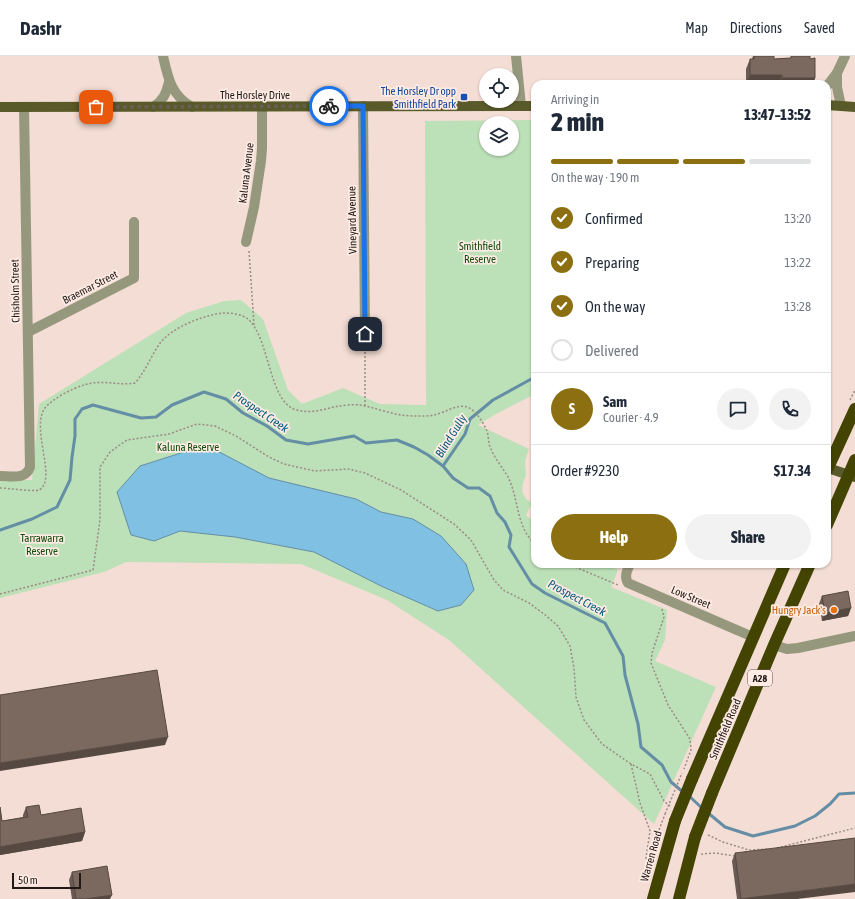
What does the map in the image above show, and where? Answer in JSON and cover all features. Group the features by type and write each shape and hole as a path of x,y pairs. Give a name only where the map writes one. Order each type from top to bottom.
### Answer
{"highway":[{"path":"831,460 855,409"},
{"path":"831,516 853,468"},
{"name":"Smithfield Road","path":"687,776 753,637 783,568"},
{"name":"Smithfield Road","path":"678,899 695,837 712,793 808,568"},
{"name":"A28","path":"670,817 687,776"},
{"name":"Warren Road","path":"653,899 670,817"}],"main road":[{"path":"831,105 855,107"},
{"name":"The Horsley Drive","path":"0,108 531,106"},
{"path":"831,469 853,468"}],"street":[{"path":"163,56 169,82 183,102 192,107"},
{"path":"516,56 521,106"},
{"path":"831,81 837,73 845,56"},
{"path":"837,73 837,87 841,106"},
{"path":"153,107 164,98 169,82"},
{"name":"Kaluna Avenue","path":"246,242 254,208 261,161 262,106"},
{"name":"Vineyard Avenue","path":"363,106 365,334"},
{"name":"Chisholm Street","path":"0,476 20,476 28,473 30,463 24,108"},
{"name":"Braemar Street","path":"28,332 134,278 134,222"},
{"name":"Low Street","path":"628,568 625,579 628,583 753,637"},
{"path":"774,645 787,649 798,648 855,636"}],"path":[{"path":"246,242 249,251 254,327"},
{"path":"0,488 32,491 39,490 44,485 47,476 40,433 41,419 45,408 64,393 85,384 100,382 135,383 162,342 178,328 199,319 223,313 239,314 249,319 258,333 276,388 283,402 295,410 307,412 321,411 347,405 366,406 393,414 410,416 433,416 464,406 472,410 477,415 486,431 490,449 509,478 521,522 531,538"},
{"path":"365,334 366,406"},
{"path":"0,594 93,570 100,520 100,467 110,452 127,440 169,434 197,424 215,426 236,436 269,457 284,464 315,471 348,469 365,473 401,490 454,524 471,540 494,580 503,590 529,604 558,626 570,646 574,668 576,697 584,720 602,744 630,764 640,803 650,831 646,858 648,860 670,817 687,776 692,750 690,739 668,705 651,663 652,653 664,617 663,610 658,605"},
{"path":"577,568 622,587"},
{"path":"744,855 749,850 774,848 855,828"},
{"path":"700,861 702,854 715,853 733,856 738,855"}],"green space":[{"path":"519,120 531,120 531,396 478,425 529,449 525,461 526,475 522,491 526,499 531,502 526,515 531,519 531,568 613,568 618,570 611,587 667,610 665,640 655,661 716,687 654,824 449,640 387,600 301,564 126,562 104,572 0,598 0,479 32,480 39,404 186,313 224,301 241,300 263,319 288,390 302,404 343,388 380,404 426,405 425,121 479,121 479,156 519,156"}],"water":[{"path":"206,445 269,478 356,499 381,512 413,519 441,536 466,564 474,590 461,605 438,611 381,586 314,552 235,537 180,531 154,541 131,535 117,492 140,466"}],"building":[{"path":"754,56 774,56 774,59 791,58 791,56 810,56 810,59 815,58 815,78 782,78 782,75 750,75 750,59 754,59"},
{"path":"848,591 851,608 825,613 822,596"},
{"path":"157,670 168,737 0,763 0,695"},
{"path":"39,805 41,815 81,808 85,832 0,847 0,807 2,821 28,817 26,807"},
{"path":"855,838 855,884 741,899 735,853"},
{"path":"107,866 112,895 76,899 72,872"}],"waterway":[{"name":"Blind Gully","path":"443,466 465,434 470,419 493,400 531,379"},
{"name":"Prospect Creek","path":"0,530 32,519 57,507 70,480 75,436 75,419 82,409 93,405 141,418 156,417 172,405 204,392 226,399 243,413 267,426 286,440 308,444 354,436 366,443 397,440 428,455 443,466 453,478 468,488 479,488 490,496 497,513 505,522 511,535 509,547 532,584 545,593 605,623 623,656 625,675 638,724 641,747 662,765 671,782 683,792"},
{"name":"Prospect Creek","path":"707,812 725,827 753,836 795,826 815,816 830,804 839,794 855,793"},
{"name":"Prospect Creek","path":"688,795 703,809"}],"way so far":[{"path":"96,107 329,106"}],"place":[{"name":"The Horsley Dr opp Smithfield Park","path":"464,97"},
{"name":"Hungry Jack's","path":"834,610"}],"route":[{"path":"329,106 363,106 365,334"}],"park label":[{"name":"Smithfield Reserve","path":"480,252"},
{"name":"Kaluna Reserve","path":"188,447"},
{"name":"Tarrawarra Reserve","path":"42,544"}]}
